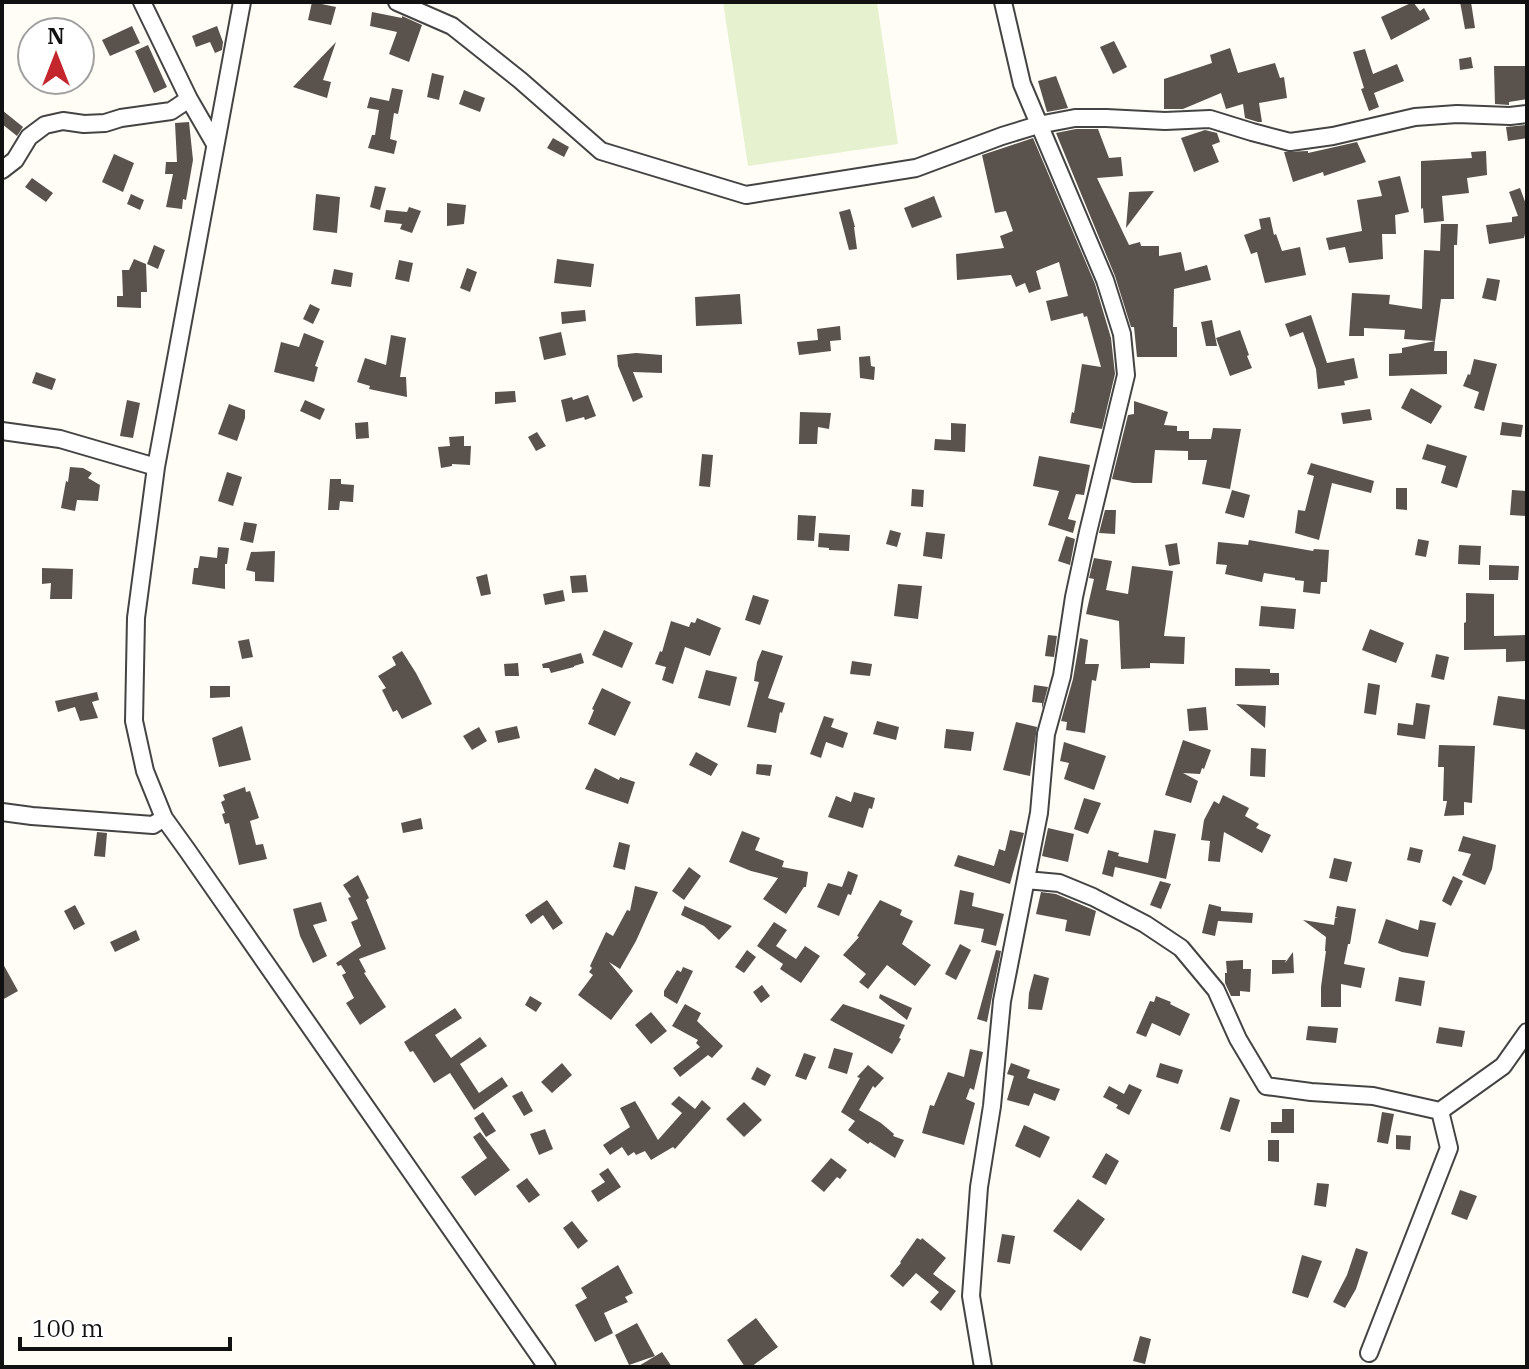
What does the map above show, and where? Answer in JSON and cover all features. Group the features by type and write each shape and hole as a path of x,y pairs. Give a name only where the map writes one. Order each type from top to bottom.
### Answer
{"street":[{"path":"142,2 189,99 215,144"},
{"path":"242,2 156,467 136,618 134,721 145,771 164,818 547,1367"},
{"path":"397,2 452,26 601,151 746,195 916,168 1002,136 1075,118 1210,119 1290,142 1333,136 1415,117 1527,114"},
{"path":"422,13 436,2"},
{"path":"983,1367 971,1296 979,1187 992,1106 1002,1001 1039,813 1046,734 1062,676 1074,597 1126,375 1122,334 1105,280 1022,84 1003,2"},
{"path":"2,170 15,160 29,137 45,125 63,121 105,123 171,111 189,99"},
{"path":"2,431 60,439 156,467"},
{"path":"2,812 153,825 164,818"},
{"path":"1026,880 1059,883 1093,897 1145,924 1181,948 1216,990 1238,1039 1266,1086 1373,1096 1440,1111 1503,1066 1527,1032"},
{"path":"1369,1353 1449,1148 1440,1111"}],"green space":[{"path":"723,2 877,2 898,144 748,166"}],"building":[{"path":"312,2 336,7 331,25 308,20"},
{"path":"1413,2 1420,11 1424,8 1430,19 1391,40 1381,17"},
{"path":"1460,2 1471,2 1475,28 1465,29"},
{"path":"372,12 402,16 422,25 409,62 389,54 397,32 370,26"},
{"path":"132,26 140,43 110,56 102,40"},
{"path":"217,26 223,42 222,50 215,53 210,42 196,47 192,36"},
{"path":"1114,41 1127,67 1113,74 1100,47"},
{"path":"336,42 323,80 331,82 327,98 293,87"},
{"path":"148,45 167,87 154,93 135,51"},
{"path":"1230,48 1238,73 1275,63 1280,78 1284,77 1287,98 1259,103 1262,122 1245,118 1243,104 1226,109 1221,93 1183,109 1164,109 1164,79 1212,63 1210,55"},
{"path":"1365,49 1373,74 1397,64 1404,81 1374,93 1379,107 1369,111 1353,52"},
{"path":"1471,57 1473,68 1460,70 1459,59"},
{"path":"1494,66 1527,66 1527,99 1509,102 1509,105 1495,104"},
{"path":"432,73 444,76 439,100 427,97"},
{"path":"1056,76 1068,108 1047,112 1038,81"},
{"path":"392,88 403,90 398,114 394,113 390,139 397,141 394,154 368,148 372,135 375,135 379,110 367,108 370,97 389,101"},
{"path":"464,90 485,98 480,112 459,104"},
{"path":"2,110 23,127 17,136 2,124"},
{"path":"189,122 193,160 186,200 183,199 182,209 166,207 173,174 165,174 166,162 177,162 175,123"},
{"path":"1527,125 1527,138 1508,141 1506,127"},
{"path":"1098,129 1109,158 1121,157 1123,176 1097,178 1129,245 1140,242 1141,246 1159,246 1159,256 1181,252 1185,271 1207,265 1211,280 1174,289 1173,327 1177,327 1177,357 1137,357 1134,327 1131,327 1115,276 1056,133"},
{"path":"1205,130 1217,133 1220,142 1212,145 1219,162 1194,172 1181,138"},
{"path":"553,138 569,147 564,157 547,148"},
{"path":"1033,138 1095,284 1111,338 1115,374 1102,429 1070,423 1082,364 1101,367 1087,316 1084,317 1083,313 1051,321 1046,301 1068,296 1059,262 1036,271 1041,289 1029,293 1025,283 1016,287 1011,275 957,280 956,254 1004,248 1000,236 1013,231 1006,211 995,213 982,155"},
{"path":"1357,142 1366,162 1324,176 1323,172 1293,182 1284,152 1308,153"},
{"path":"1486,151 1487,175 1467,178 1469,193 1442,196 1444,221 1424,223 1421,161 1472,158 1471,152"},
{"path":"114,154 134,163 123,192 102,182"},
{"path":"1400,176 1409,212 1395,215 1396,234 1382,234 1383,259 1349,263 1345,247 1329,250 1326,238 1362,231 1357,200 1382,196 1378,181"},
{"path":"32,178 53,193 46,202 25,187"},
{"path":"375,186 386,188 380,210 370,207"},
{"path":"1520,188 1527,207 1527,237 1524,234 1524,238 1489,244 1486,225 1512,222 1512,217 1518,216 1509,192"},
{"path":"1154,191 1126,228 1129,192"},
{"path":"131,194 144,200 140,210 127,204"},
{"path":"316,194 340,197 337,233 313,230"},
{"path":"934,196 942,217 912,228 904,208"},
{"path":"447,203 466,205 464,224 447,226"},
{"path":"409,207 421,211 412,233 400,229 402,224 384,222 386,210 407,212"},
{"path":"850,209 857,249 849,250 839,212"},
{"path":"1270,217 1282,251 1300,247 1306,275 1265,283 1257,252 1251,254 1244,235 1261,229 1259,219"},
{"path":"1441,224 1458,224 1457,245 1454,245 1454,299 1441,299 1435,341 1404,339 1405,330 1364,328 1364,336 1349,336 1352,293 1390,295 1389,304 1422,309 1424,250 1440,251"},
{"path":"154,245 165,250 158,269 147,264"},
{"path":"134,259 146,264 147,292 141,292 141,308 117,307 117,296 123,296 122,270 129,270"},
{"path":"557,259 594,264 591,287 554,283"},
{"path":"399,260 413,263 409,282 395,279"},
{"path":"467,268 477,272 470,292 460,288"},
{"path":"334,269 353,273 351,287 331,284"},
{"path":"1487,278 1500,280 1496,301 1482,298"},
{"path":"740,294 742,324 696,326 695,297"},
{"path":"310,304 320,309 313,324 303,319"},
{"path":"585,310 586,321 562,324 561,312"},
{"path":"1311,315 1327,363 1354,358 1358,378 1344,381 1345,385 1318,389 1316,369 1303,332 1290,337 1285,324"},
{"path":"1212,320 1217,346 1206,346 1201,322"},
{"path":"840,326 841,340 830,341 831,351 799,355 797,342 818,340 817,329"},
{"path":"1240,330 1252,368 1230,376 1216,338"},
{"path":"561,332 566,355 544,360 539,337"},
{"path":"304,333 324,341 315,366 318,367 314,382 274,372 281,342 299,347"},
{"path":"391,335 406,338 400,377 406,377 407,397 369,389 370,386 357,382 365,358 386,365"},
{"path":"1435,341 1434,351 1447,351 1447,374 1389,376 1389,354 1402,353 1402,348"},
{"path":"617,355 662,355 662,373 633,372 643,397 633,402 618,366"},
{"path":"870,356 871,366 875,367 874,380 860,378 859,357"},
{"path":"1474,359 1497,364 1484,411 1474,408 1479,392 1463,386"},
{"path":"36,372 56,379 52,390 32,383"},
{"path":"1411,388 1442,406 1431,424 1401,408"},
{"path":"515,391 516,402 495,404 495,392"},
{"path":"588,395 596,416 566,422 561,400"},
{"path":"127,400 140,403 133,438 120,436"},
{"path":"305,400 325,409 320,420 300,411"},
{"path":"1134,401 1168,412 1164,425 1177,426 1177,431 1189,431 1189,439 1211,439 1213,428 1241,429 1230,489 1202,484 1207,460 1188,460 1188,451 1155,450 1152,483 1112,479 1128,415 1134,414"},
{"path":"229,404 245,410 237,441 218,434"},
{"path":"1370,409 1372,420 1343,424 1341,413"},
{"path":"800,412 831,413 829,429 818,427 817,444 799,444"},
{"path":"368,422 369,438 356,439 355,423"},
{"path":"1502,422 1523,425 1521,437 1500,435"},
{"path":"951,423 966,424 965,452 934,450 935,439 951,440"},
{"path":"537,432 546,446 536,451 528,437"},
{"path":"464,436 464,446 471,446 470,465 452,464 441,468 438,447 450,446 449,437"},
{"path":"1427,444 1467,456 1457,488 1441,483 1446,466 1422,459"},
{"path":"702,454 713,455 710,487 699,486"},
{"path":"1039,456 1090,465 1084,495 1076,494 1068,519 1076,521 1073,533 1048,525 1059,491 1033,486"},
{"path":"1311,463 1374,481 1371,493 1332,483 1319,540 1295,533 1298,510 1305,511 1314,476 1307,474"},
{"path":"70,467 83,468 92,473 88,478 100,485 98,501 77,500 75,511 61,508"},
{"path":"227,472 242,477 233,506 218,501"},
{"path":"330,479 341,479 341,484 354,485 353,502 340,501 339,510 328,510"},
{"path":"1396,488 1407,488 1407,510 1396,509"},
{"path":"912,489 924,490 923,507 911,506"},
{"path":"1232,490 1250,495 1244,518 1225,513"},
{"path":"1512,490 1527,491 1527,516 1510,515"},
{"path":"1105,510 1116,510 1115,534 1099,533"},
{"path":"798,515 816,516 814,541 797,540"},
{"path":"244,522 257,524 253,543 240,540"},
{"path":"890,530 901,533 897,547 886,544"},
{"path":"926,532 945,534 942,559 923,556"},
{"path":"819,533 850,535 849,551 818,547"},
{"path":"1066,536 1075,539 1070,565 1058,561"},
{"path":"1418,539 1429,541 1426,557 1415,555"},
{"path":"1249,540 1313,551 1329,550 1327,582 1321,582 1320,594 1303,592 1304,581 1295,578 1264,573 1262,582 1225,574 1227,565 1216,564 1218,542 1248,545"},
{"path":"1177,543 1180,564 1169,566 1165,545"},
{"path":"1459,545 1481,546 1480,565 1458,564"},
{"path":"218,547 229,548 225,564 225,589 192,584 194,568 198,568 200,556 217,558"},
{"path":"275,551 274,582 255,581 255,572 246,570 251,552"},
{"path":"1094,558 1112,561 1106,590 1128,594 1132,566 1173,571 1164,636 1185,637 1184,664 1150,663 1150,668 1121,669 1119,621 1086,614 1094,579 1089,578"},
{"path":"1489,565 1519,566 1518,580 1489,580"},
{"path":"42,568 73,569 72,599 50,599 51,583 42,584"},
{"path":"487,574 491,594 481,596 476,577"},
{"path":"586,575 588,592 572,593 570,576"},
{"path":"898,584 922,586 918,619 894,616"},
{"path":"563,590 565,601 545,605 543,594"},
{"path":"1466,593 1494,594 1494,636 1527,635 1527,661 1506,662 1506,649 1464,650"},
{"path":"753,595 769,600 760,625 745,620"},
{"path":"1261,606 1296,609 1294,629 1259,626"},
{"path":"697,618 721,628 710,656 685,647 673,684 662,680 666,667 655,664 671,621 689,627"},
{"path":"1370,629 1404,643 1396,663 1362,650"},
{"path":"604,630 633,643 622,668 592,655"},
{"path":"1048,635 1057,636 1054,657 1045,656"},
{"path":"1080,638 1088,640 1085,664 1099,664 1096,681 1092,680 1085,733 1066,730 1067,722 1061,721"},
{"path":"249,639 253,657 242,659 238,641"},
{"path":"762,650 783,656 768,698 785,703 776,733 747,727 759,682 754,681"},
{"path":"402,651 432,704 402,719 397,710 393,712 382,690 386,688 378,676 396,665 392,657"},
{"path":"581,653 584,663 574,667 551,673 549,668 543,668 542,664"},
{"path":"1436,654 1449,657 1444,680 1431,677"},
{"path":"852,661 872,664 870,676 850,674"},
{"path":"518,663 519,676 505,676 504,664"},
{"path":"1235,668 1270,669 1270,673 1279,673 1279,685 1235,686"},
{"path":"706,670 737,677 730,706 698,698"},
{"path":"1368,683 1380,685 1376,715 1364,713"},
{"path":"1034,685 1048,687 1042,709 1042,703 1032,702"},
{"path":"210,686 230,686 230,697 210,698"},
{"path":"602,688 631,702 615,736 588,724"},
{"path":"97,692 99,700 92,702 98,718 80,721 75,707 58,712 55,701"},
{"path":"1498,696 1527,700 1527,730 1493,725"},
{"path":"1416,703 1430,705 1425,739 1397,735 1398,723 1413,725"},
{"path":"1236,704 1266,706 1265,728"},
{"path":"1206,707 1208,730 1189,731 1187,709"},
{"path":"824,716 834,719 831,727 848,733 843,748 826,742 821,758 810,754"},
{"path":"877,721 899,727 896,740 873,734"},
{"path":"1016,722 1037,727 1030,776 1003,770"},
{"path":"242,726 251,760 219,767 212,738"},
{"path":"517,726 520,738 498,743 495,731"},
{"path":"479,727 487,741 472,750 463,736"},
{"path":"946,729 974,732 971,751 944,748"},
{"path":"1183,740 1211,750 1200,774 1183,773 1198,781 1191,803 1165,795"},
{"path":"1064,742 1106,756 1094,790 1064,779 1069,763 1060,761"},
{"path":"1439,745 1475,746 1472,803 1464,802 1464,815 1444,816 1447,801 1443,801 1444,767 1438,767"},
{"path":"1251,748 1266,749 1265,777 1250,776"},
{"path":"696,752 718,764 711,776 689,765"},
{"path":"757,764 772,765 770,776 756,774"},
{"path":"595,768 619,780 620,777 635,782 628,804 585,789"},
{"path":"245,787 246,792 250,791 259,818 250,821 256,845 263,844 267,859 239,865 221,802 225,800 223,795"},
{"path":"854,792 875,798 863,828 828,817 836,796 851,802"},
{"path":"1223,795 1249,808 1245,816 1259,824 1256,828 1271,835 1262,853 1224,832 1220,862 1208,861 1210,841 1201,840 1204,820 1214,801 1219,804"},
{"path":"1084,798 1101,803 1088,834 1074,829"},
{"path":"421,818 423,829 403,833 401,823"},
{"path":"1048,828 1074,834 1068,862 1042,856"},
{"path":"1010,830 1024,833 1010,884 954,866 958,855 994,866 999,849 1005,851"},
{"path":"1154,830 1176,834 1166,879 1115,867 1113,877 1102,874 1108,850 1119,853 1118,856 1148,863"},
{"path":"742,831 760,838 755,850 784,861 782,867 808,872 806,887 786,914 763,899 778,878 729,862"},
{"path":"97,832 107,833 105,857 94,856"},
{"path":"1463,836 1496,845 1492,869 1485,885 1462,875 1471,854 1458,851"},
{"path":"619,842 630,845 625,870 613,867"},
{"path":"1410,847 1423,850 1420,863 1407,860"},
{"path":"1334,858 1352,862 1347,882 1329,878"},
{"path":"689,867 701,876 684,900 672,891"},
{"path":"848,871 858,875 839,916 817,907 828,883 842,887"},
{"path":"358,875 386,949 359,959 364,973 386,1007 360,1025 346,1003 354,998 342,975 346,973 336,963 361,946 351,922 358,919 348,898 351,897 343,885"},
{"path":"1453,876 1463,881 1451,906 1442,901"},
{"path":"1160,881 1171,884 1161,909 1150,905"},
{"path":"635,886 658,892 620,969 609,962 633,991 611,1020 578,995 593,975 589,972 590,966 606,932 613,936 627,910 630,911"},
{"path":"960,890 974,893 972,906 1004,914 996,946 981,942 984,929 954,924"},
{"path":"1041,892 1056,894 1096,911 1090,936 1065,931 1067,920 1036,914"},
{"path":"547,900 563,923 553,930 543,915 531,924 525,915"},
{"path":"880,900 902,910 900,915 913,921 902,944 931,965 915,986 887,965 868,989 859,982 866,974 843,955 859,937"},
{"path":"321,902 327,921 313,925 327,956 313,963 300,936 293,909"},
{"path":"1209,904 1221,907 1221,911 1253,913 1252,923 1218,921 1215,936 1202,933"},
{"path":"75,905 85,924 74,930 64,911"},
{"path":"685,905 732,926 719,940 704,926 681,915"},
{"path":"1337,906 1356,909 1344,964 1365,968 1361,988 1341,984 1341,1007 1321,1007 1326,937 1303,920 1334,925 1335,918 1338,918 1335,917"},
{"path":"1386,919 1418,930 1420,920 1436,923 1428,957 1378,943"},
{"path":"774,922 787,930 776,946 796,959 805,946 820,956 801,983 780,969 783,964 757,946"},
{"path":"136,930 140,940 115,952 110,942"},
{"path":"960,944 971,950 956,980 945,974"},
{"path":"747,950 756,957 744,973 735,967"},
{"path":"996,950 1001,951 987,1022 977,1019"},
{"path":"1293,952 1294,973 1272,974 1272,960 1286,960 1285,963"},
{"path":"1243,960 1243,969 1251,969 1250,992 1240,991 1240,996 1231,996 1225,983 1226,961"},
{"path":"2,962 18,991 2,1000"},
{"path":"683,967 693,971 677,1004 664,996 664,991 677,970 681,972"},
{"path":"1034,974 1049,978 1042,1010 1028,1009"},
{"path":"1399,977 1425,981 1421,1006 1395,1001"},
{"path":"762,985 770,996 761,1003 753,992"},
{"path":"880,994 912,1008 907,1020 879,998"},
{"path":"530,996 542,1003 536,1012 525,1005"},
{"path":"1156,996 1190,1014 1180,1036 1152,1023 1146,1037 1136,1033 1150,1001 1154,1002"},
{"path":"685,1004 701,1013 697,1021 723,1046 712,1058 708,1055 680,1077 673,1068 700,1047 696,1043 698,1040 672,1026"},
{"path":"843,1004 905,1025 892,1054 830,1020"},
{"path":"455,1008 462,1018 435,1035 451,1058 480,1037 487,1046 460,1064 479,1093 502,1077 508,1086 474,1110 450,1073 434,1083 404,1042"},
{"path":"651,1012 667,1031 651,1044 635,1025"},
{"path":"1308,1026 1338,1028 1336,1043 1306,1040"},
{"path":"1439,1027 1465,1031 1462,1047 1436,1043"},
{"path":"834,1048 853,1053 847,1074 828,1068"},
{"path":"970,1049 983,1052 974,1090 970,1088 966,1099 975,1103 964,1145 922,1133 930,1105 934,1106 948,1072 964,1077"},
{"path":"804,1053 816,1057 806,1080 795,1076"},
{"path":"562,1063 572,1075 552,1093 541,1082"},
{"path":"1011,1063 1030,1070 1027,1078 1060,1089 1055,1101 1034,1093 1029,1106 1007,1100 1014,1076 1007,1074"},
{"path":"1160,1063 1183,1070 1178,1084 1156,1077"},
{"path":"868,1065 884,1078 875,1088 873,1086 859,1110 881,1123 893,1136 904,1140 895,1158 848,1130 855,1121 841,1112 860,1078 857,1077"},
{"path":"757,1067 771,1075 765,1086 751,1079"},
{"path":"1129,1084 1142,1090 1129,1115 1103,1097 1109,1086 1124,1094"},
{"path":"522,1091 533,1111 524,1116 512,1096"},
{"path":"679,1096 695,1109 702,1100 711,1108 675,1149 673,1147 651,1160 645,1151 628,1156 622,1147 610,1155 603,1145 630,1127 620,1108 635,1101 658,1140 682,1113 671,1104"},
{"path":"1230,1097 1240,1100 1230,1132 1220,1129"},
{"path":"744,1102 762,1120 744,1137 726,1119"},
{"path":"1282,1109 1294,1109 1294,1133 1271,1133 1271,1122 1282,1122"},
{"path":"483,1112 496,1131 486,1137 474,1118"},
{"path":"1382,1112 1394,1114 1388,1144 1377,1142"},
{"path":"1024,1125 1050,1137 1040,1158 1015,1146"},
{"path":"545,1129 553,1149 539,1155 530,1134"},
{"path":"480,1132 510,1170 475,1196 461,1177 487,1158 473,1137"},
{"path":"1396,1135 1411,1136 1410,1150 1396,1149"},
{"path":"1268,1140 1279,1140 1279,1162 1268,1161"},
{"path":"1106,1153 1119,1161 1106,1185 1092,1177"},
{"path":"831,1158 847,1170 824,1192 811,1181"},
{"path":"608,1168 621,1187 598,1202 591,1191 605,1182 599,1174"},
{"path":"527,1178 540,1195 529,1203 516,1186"},
{"path":"1317,1183 1329,1184 1326,1207 1314,1205"},
{"path":"1460,1190 1477,1196 1467,1220 1451,1214"},
{"path":"1078,1199 1105,1219 1081,1251 1053,1231"},
{"path":"572,1221 588,1241 578,1249 563,1228"},
{"path":"1002,1234 1015,1236 1010,1264 997,1262"},
{"path":"917,1238 922,1238 946,1258 933,1274 956,1291 941,1311 930,1302 939,1292 916,1273 903,1287 890,1276"},
{"path":"1356,1248 1368,1252 1356,1289 1345,1308 1333,1302"},
{"path":"1302,1255 1322,1261 1308,1298 1292,1293"},
{"path":"618,1265 633,1293 625,1297 628,1302 604,1313 613,1333 595,1342 575,1305 587,1298 581,1288"},
{"path":"756,1318 778,1347 751,1367 745,1367 727,1340"},
{"path":"637,1323 655,1356 629,1365 615,1335"},
{"path":"1140,1336 1151,1339 1145,1364 1133,1361"},
{"path":"662,1352 672,1367 637,1367"}]}
